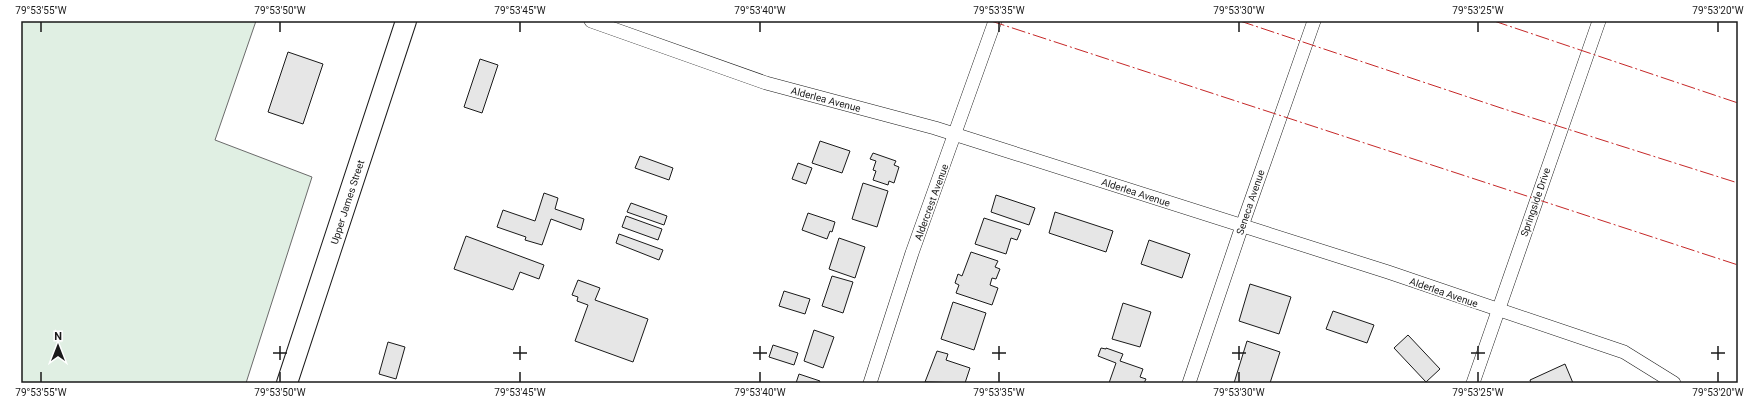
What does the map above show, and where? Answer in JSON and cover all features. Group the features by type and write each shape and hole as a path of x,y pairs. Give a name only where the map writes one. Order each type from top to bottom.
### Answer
{"main road":[{"name":"Upper James Street","path":"287,383 406,21"}],"street":[{"name":"Alderlea Avenue","path":"591,21 766,83 935,128 1388,272 1624,352 1674,383"},
{"name":"Aldercrest Avenue","path":"870,383 912,253 995,21"},
{"name":"Seneca Avenue","path":"1189,383 1314,21"},
{"name":"Springside Drive","path":"1473,383 1598,21"}],"green space":[{"path":"21,21 256,21 215,140 312,177 246,383 21,383"}],"building":[{"path":"288,52 323,64 303,124 268,112"},
{"path":"480,59 498,65 482,113 464,107"},
{"path":"820,141 850,151 842,173 812,163"},
{"path":"873,153 896,161 894,165 899,167 894,183 889,181 888,185 873,180 876,171 873,170 876,161 870,159"},
{"path":"640,156 673,168 669,180 635,168"},
{"path":"798,163 812,168 806,184 792,179"},
{"path":"863,183 888,191 877,227 852,219"},
{"path":"544,193 558,198 555,209 584,219 581,230 551,219 542,245 525,240 526,237 497,227 503,210 535,221"},
{"path":"996,195 1035,208 1029,225 991,212"},
{"path":"631,203 667,216 664,225 627,212"},
{"path":"1055,212 1113,231 1106,252 1049,233"},
{"path":"808,213 835,222 832,232 830,231 827,239 802,230"},
{"path":"626,216 662,229 658,240 622,227"},
{"path":"984,218 1021,230 1017,240 1011,238 1006,254 975,244"},
{"path":"619,234 663,250 659,260 616,243"},
{"path":"466,236 544,265 539,279 520,272 513,290 454,269"},
{"path":"839,238 865,247 855,278 829,269"},
{"path":"1149,240 1190,254 1182,278 1141,264"},
{"path":"971,252 998,261 995,267 1000,269 996,279 992,278 990,285 998,288 992,305 956,293 959,285 955,283 958,274 962,276"},
{"path":"832,276 853,282 843,313 822,306"},
{"path":"578,280 600,288 595,300 648,319 633,362 575,341 588,305 577,301 578,297 572,295"},
{"path":"1250,284 1291,297 1279,334 1239,321"},
{"path":"784,291 810,299 805,314 779,306"},
{"path":"953,302 986,313 974,350 941,339"},
{"path":"1123,303 1151,312 1140,347 1112,339"},
{"path":"1333,311 1374,325 1367,343 1326,329"},
{"path":"814,330 834,337 823,368 804,361"},
{"path":"1408,335 1440,369 1426,382 1394,348"},
{"path":"1247,341 1280,352 1270,383 1234,383"},
{"path":"388,342 405,347 396,379 379,374"},
{"path":"773,345 798,353 794,365 769,357"},
{"path":"1101,348 1106,348 1123,354 1120,361 1143,369 1140,377 1146,379 1144,383 1109,383 1116,363 1098,356"},
{"path":"937,351 948,354 946,360 970,368 965,383 925,382"},
{"path":"1565,364 1573,383 1531,383 1530,380"},
{"path":"799,374 820,381 819,383 796,383"}],"power":[{"path":"991,21 1738,265"},
{"path":"1240,21 1501,108 1738,183"},
{"path":"1494,21 1738,103"}]}
